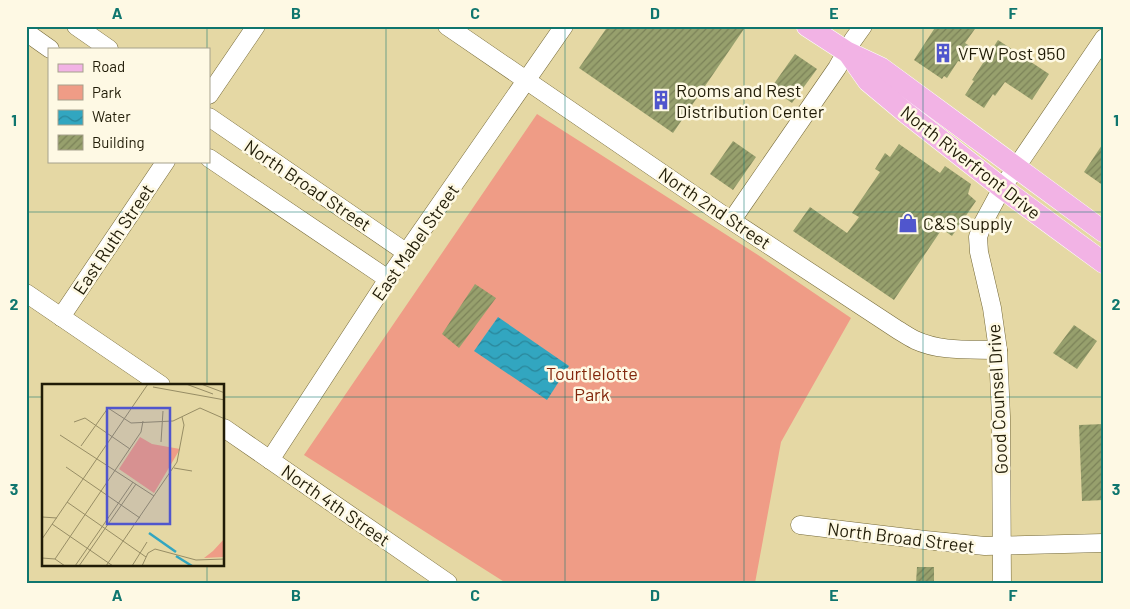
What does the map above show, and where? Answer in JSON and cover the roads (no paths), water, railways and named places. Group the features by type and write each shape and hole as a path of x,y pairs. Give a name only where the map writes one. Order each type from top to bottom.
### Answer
{"main road":[{"name":"North Riverfront Drive","path":"807,26 847,52 881,68 1104,232"},
{"name":"North Riverfront Drive","path":"847,52 868,81 905,112 1002,188 1104,263"}],"street":[{"path":"76,26 108,48"},
{"path":"210,94 256,26"},
{"name":"North 2nd Street","path":"447,26 732,220 915,340 953,349 998,350"},
{"name":"East Mabel Street","path":"270,460 388,279 564,26"},
{"path":"732,220 838,68 863,26"},
{"path":"26,32 49,48"},
{"name":"Good Counsel Drive","path":"1002,583 1001,417 998,350 992,308 979,252 978,237 983,223 1002,188 1104,38"},
{"name":"North Broad Street","path":"210,118 407,253"},
{"name":"North Broad Street","path":"210,159 388,279"},
{"name":"East Ruth Street","path":"61,317 165,162"},
{"path":"26,293 161,384"},
{"name":"North 4th Street","path":"225,429 448,583"},
{"name":"North Broad Street","path":"800,525 985,546 1103,543"}],"water":[{"path":"498,317 569,366 547,400 474,351"}],"place":[{"name":"VFW Post 950","path":"943,53"},
{"name":"Rooms and Rest Distribution Center","path":"661,100"},
{"name":"C&S Supply","path":"908,223"}],"park label":[{"name":"Tourtlelotte Park","path":"592,383"}]}
